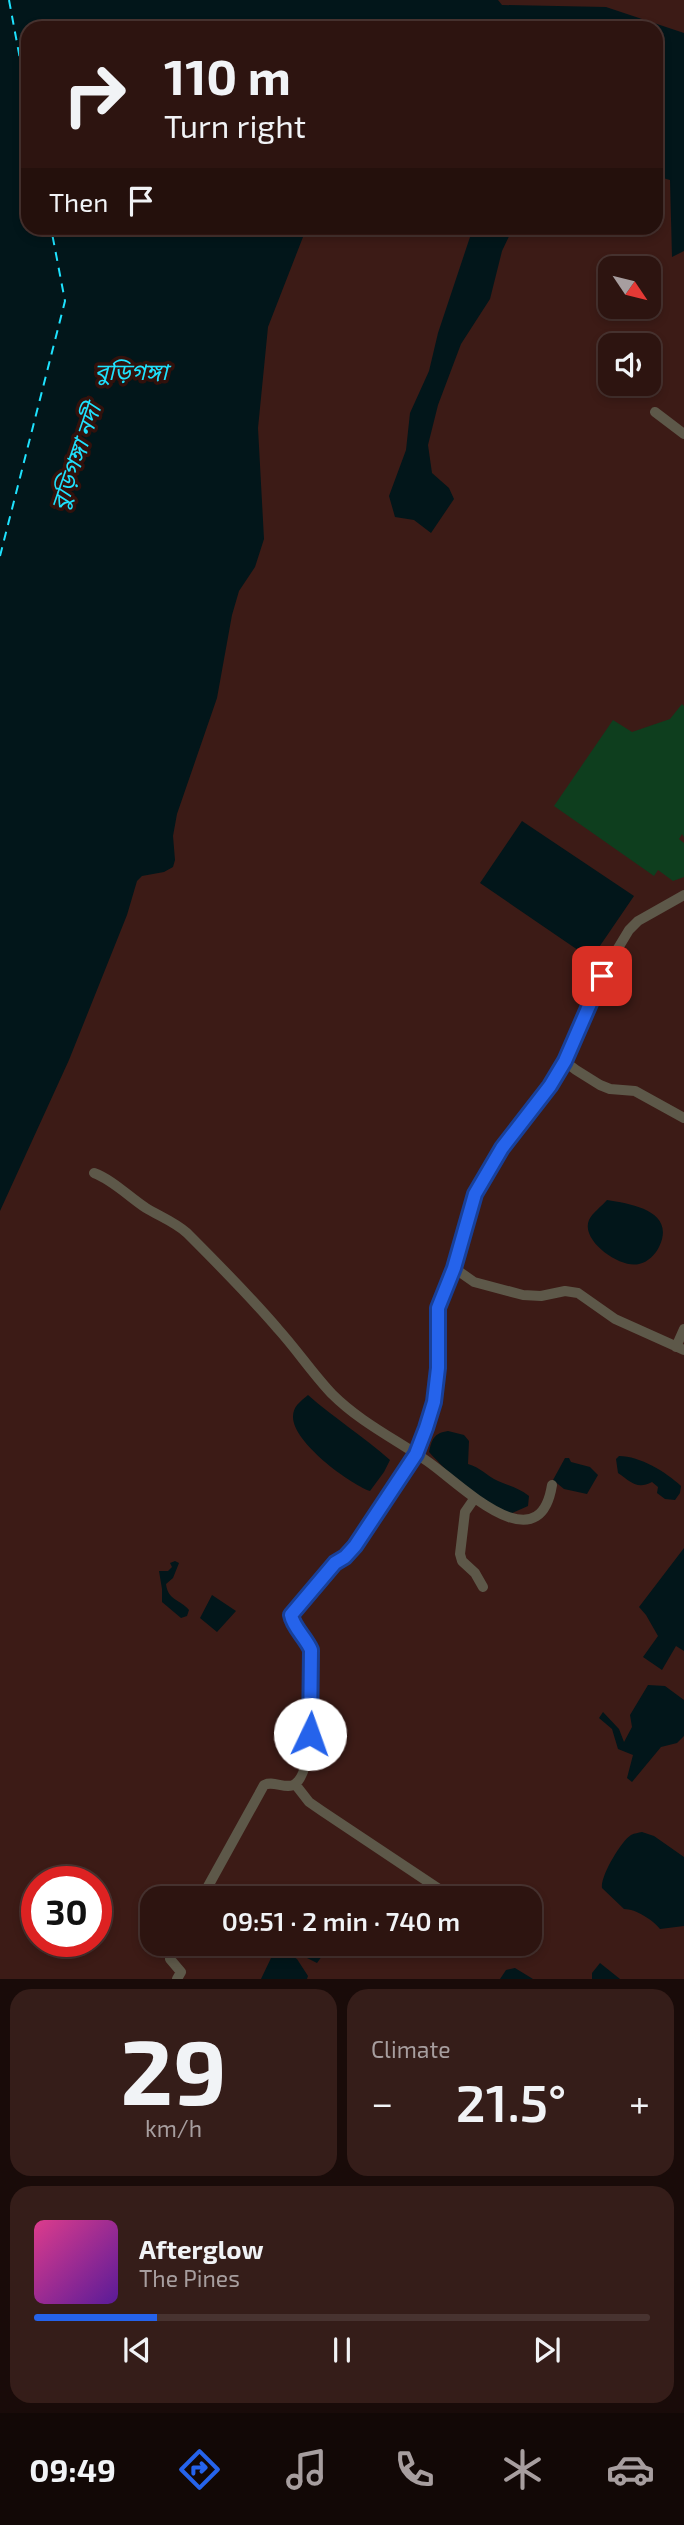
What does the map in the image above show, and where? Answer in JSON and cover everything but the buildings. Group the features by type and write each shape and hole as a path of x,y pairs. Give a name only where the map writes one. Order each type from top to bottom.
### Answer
{"street":[{"path":"655,412 684,433"},
{"path":"208,1886 264,1785 268,1782 289,1786 295,1784 306,1761 309,1745 311,1650 307,1639 292,1621 291,1615 335,1563 355,1546 416,1454 434,1402 438,1368 438,1308 454,1268 475,1194 502,1148 540,1100 565,1061 603,973 629,930 638,921 684,895"},
{"path":"565,1061 589,1079 610,1089 635,1091 684,1118"},
{"path":"94,1173 185,1231 251,1299 331,1393 389,1439 416,1454 474,1499 503,1516 533,1518 540,1514 551,1496 552,1485"},
{"path":"454,1268 474,1282 523,1295 541,1296 565,1291 578,1293 615,1319 680,1348 684,1329"},
{"path":"474,1499 465,1512 460,1554 462,1561 475,1573 483,1587"},
{"path":"295,1784 309,1802 434,1886"},
{"path":"171,1956 170,1959 180,1969 177,1979"}],"green space":[{"path":"682,704 684,837 682,834 679,839 684,843 684,877 673,881 658,870 654,876 554,806 613,720 632,732 670,719"}],"water":[{"name":"বুড়িগঙ্গা","path":"0,0 498,0 502,5 606,7 648,21 21,21 21,235 305,235 268,327 258,428 264,539 255,567 239,591 232,615 217,698 177,814 173,836 173,867 164,872 142,876 137,881 127,915 69,1060 0,1211"},
{"name":"বুড়িগঙ্গা","path":"663,26 684,33 684,251 672,257 670,180 663,178"},
{"path":"471,235 510,235 502,251 490,299 461,344 438,405 428,445 432,473 449,488 454,499 431,533 414,520 395,517 389,496 406,450 410,413 429,371 438,333"},
{"path":"522,821 634,896 591,959 480,883"},
{"path":"607,1200 640,1207 650,1212 662,1225 663,1235 659,1247 648,1260 639,1264 622,1262 604,1252 590,1236 589,1220"},
{"path":"308,1395 390,1460 370,1491 336,1471 302,1438 295,1427 293,1413"},
{"path":"448,1431 464,1435 469,1441 468,1464 525,1493 529,1496 528,1506 510,1514 477,1496 456,1479 429,1452 434,1437"},
{"path":"619,1456 644,1462 660,1470 681,1486 680,1493 675,1500 665,1499 657,1493 658,1487 652,1482 638,1485 631,1482 618,1473 616,1459"},
{"path":"565,1458 590,1467 598,1475 587,1494 564,1489 553,1480"},
{"path":"684,1548 684,1651 676,1646 662,1670 643,1657 658,1636 639,1607"},
{"path":"170,1563 179,1563 173,1578 166,1584 169,1594 189,1610 187,1616 181,1618 162,1602 159,1571 168,1571 172,1567"},
{"path":"212,1595 236,1611 217,1632 200,1618"},
{"path":"648,1685 665,1686 684,1700 684,1736 677,1743 661,1747 632,1782 627,1778 633,1755 618,1749 612,1729 599,1718 603,1712 619,1729 624,1742 632,1727 630,1715"},
{"path":"642,1832 654,1836 684,1857 684,1926 660,1929 644,1916 624,1909 602,1888 608,1868 622,1844 631,1835"},
{"path":"292,1956 297,1959 308,1976 307,1979 261,1979 271,1958"},
{"path":"305,1956 322,1956 317,1963"},
{"path":"600,1963 620,1979 592,1979 592,1973"},
{"path":"515,1968 533,1979 500,1979 506,1970"}],"ferry route":[{"path":"9,0 21,64"},
{"path":"0,556 65,301 52,235"}],"route":[{"path":"310,1734 311,1650 307,1639 292,1621 291,1615 335,1563 355,1546 416,1454 434,1402 438,1368 438,1308 454,1268 475,1194 502,1148 529,1115 565,1061 602,976"}],"water label":[{"name":"বুড়িগঙ্গা নদী","path":"75,457"}]}
